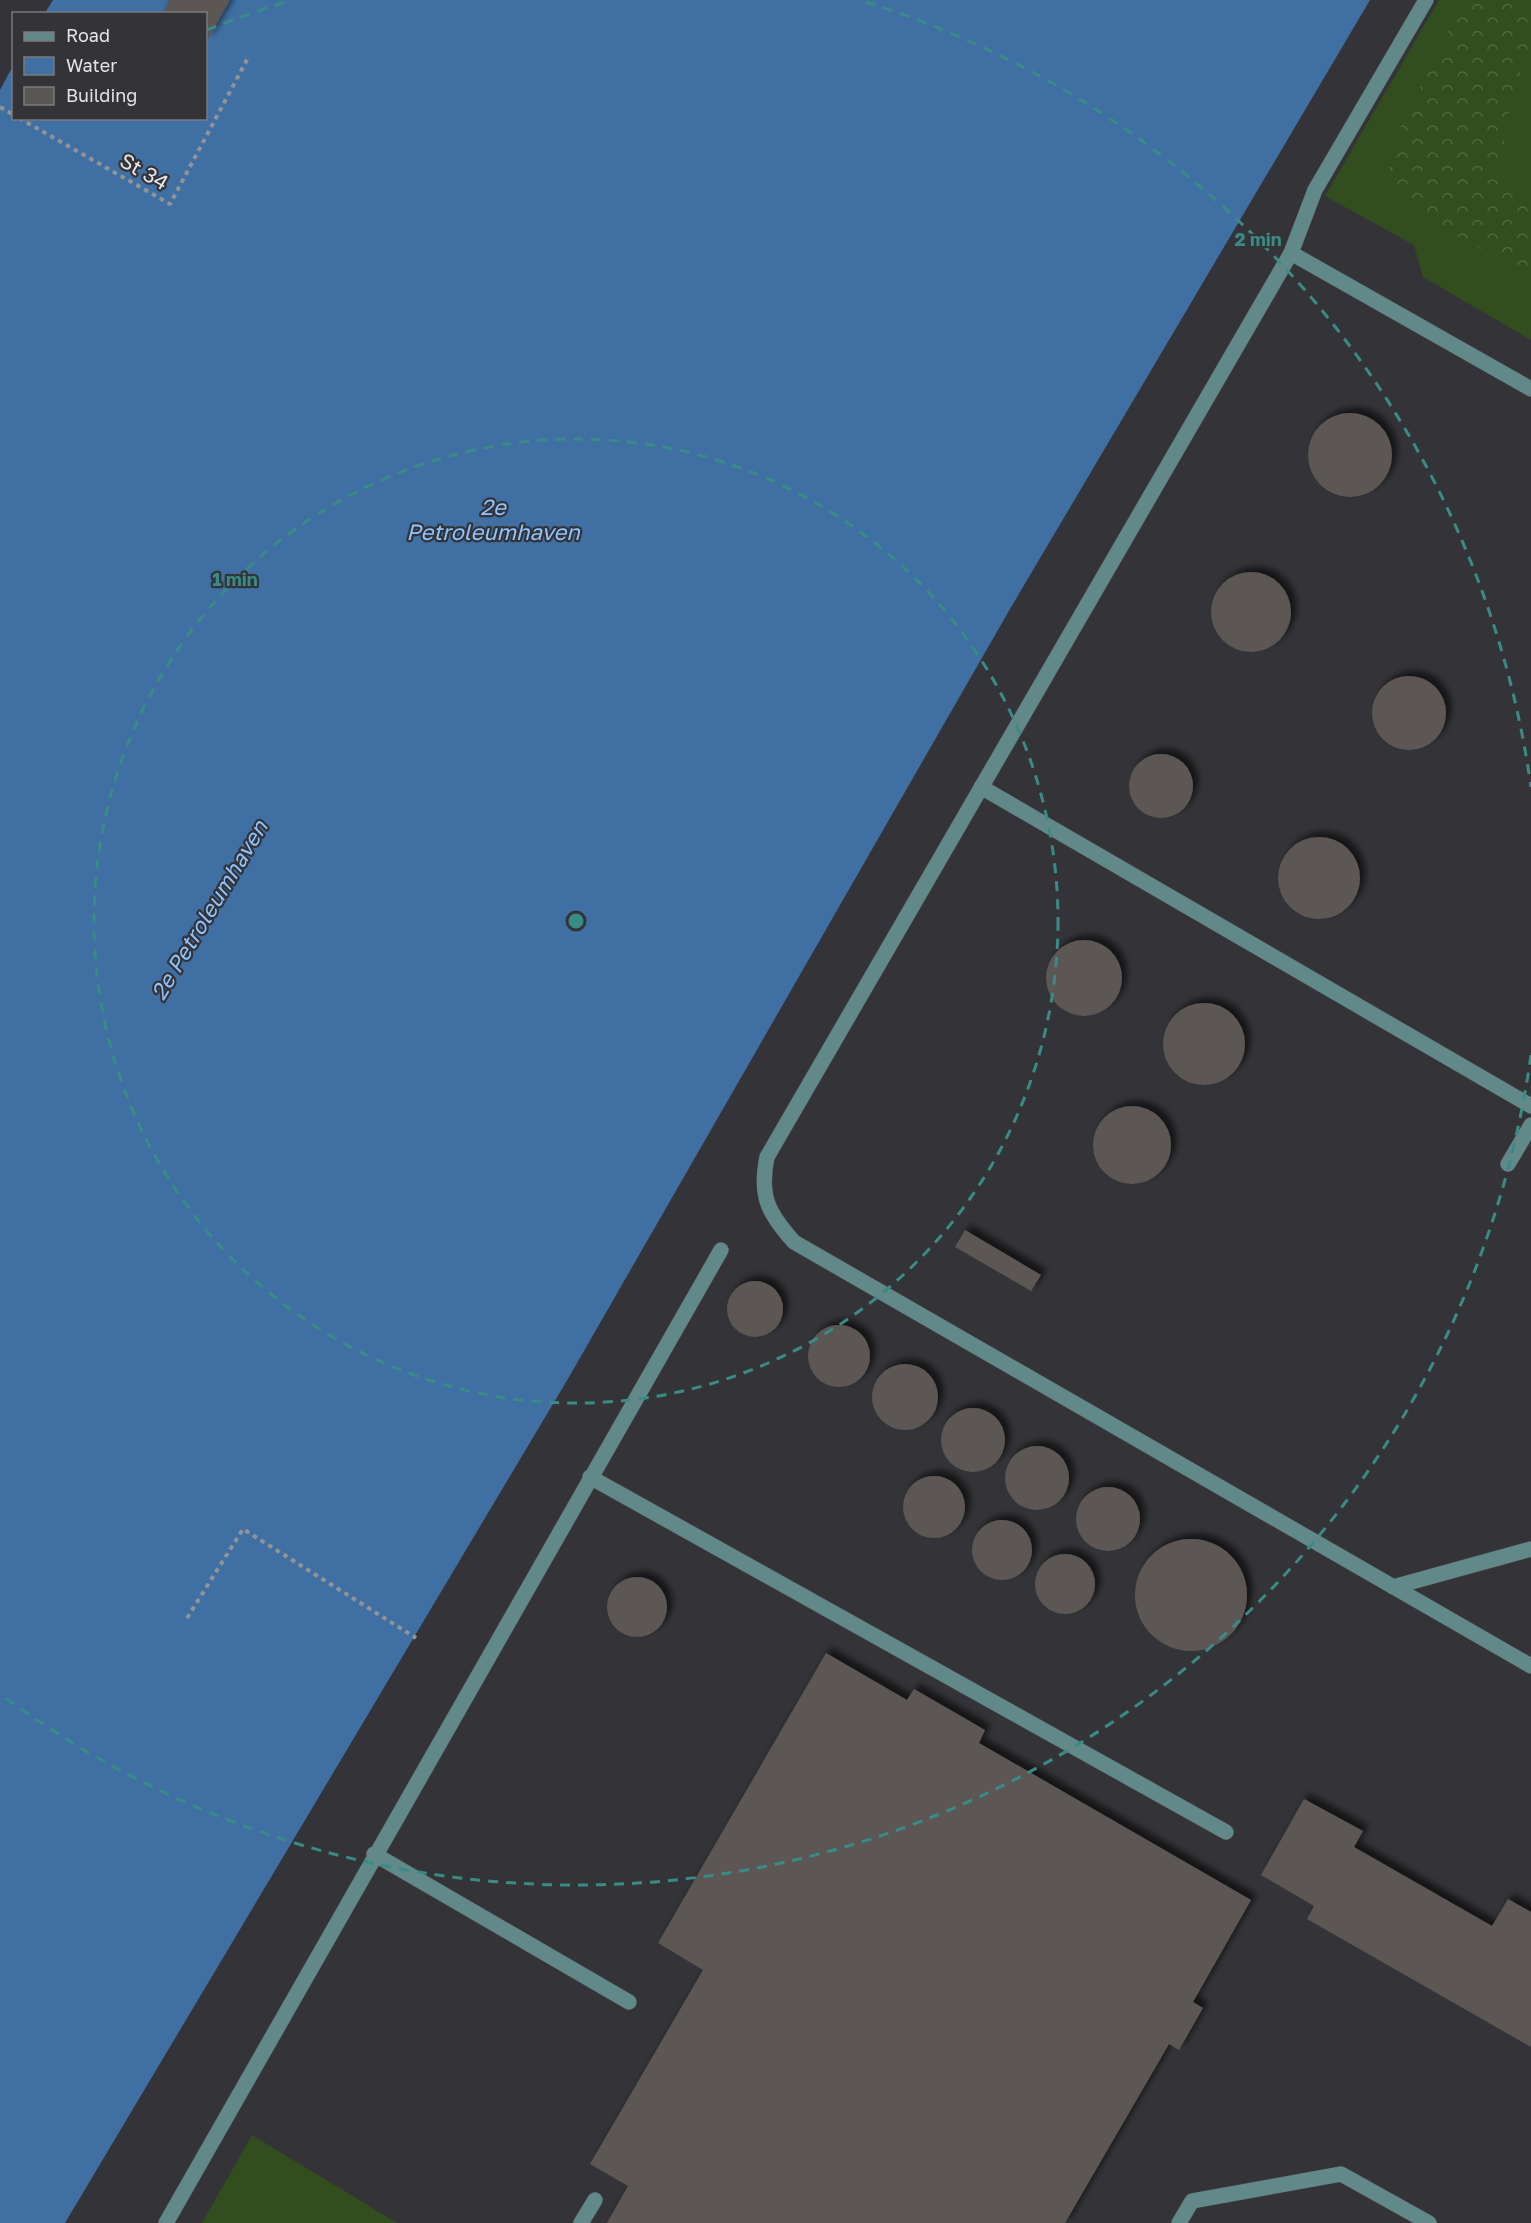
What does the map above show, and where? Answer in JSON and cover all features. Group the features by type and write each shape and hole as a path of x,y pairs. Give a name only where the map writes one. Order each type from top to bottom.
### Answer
{"lane":[{"path":"1426,0 1315,190 1291,253 767,1157 762,1179 766,1200 775,1221 794,1242 1531,1666"},
{"path":"1291,253 1531,389"},
{"path":"981,787 1531,1106"},
{"path":"1508,1164 1531,1125"},
{"path":"166,2223 374,1854 721,1250"},
{"path":"590,1477 1226,1832"},
{"path":"1394,1587 1531,1549"},
{"path":"374,1854 629,2002"},
{"path":"1179,2223 1192,2201 1341,2174 1429,2223"},
{"path":"581,2223 595,2200"}],"path":[{"name":"St 34","path":"23,120 170,204 249,56"},
{"path":"187,1618 243,1529 416,1638"}],"green space":[{"path":"1439,0 1531,0 1531,340 1423,277 1414,245 1325,196"},
{"path":"1464,0 1531,0 1531,42 1510,103 1500,168 1531,210 1531,275 1436,225 1398,195 1386,156"},
{"path":"252,2135 397,2223 202,2223"}],"water":[{"name":"2e Petroleumhaven","path":"53,0 1370,0 1010,609 569,1377 65,2223 0,2223 0,90 12,68 12,120 207,120 207,12 46,12"}],"building":[{"path":"170,0 230,0 207,40 207,12 163,12"},
{"path":"1342,413 1358,413 1374,420 1385,431 1392,447 1389,471 1380,485 1358,497 1342,497 1326,490 1315,479 1308,463 1308,447 1315,431 1326,420"},
{"path":"1251,572 1266,575 1279,584 1288,597 1291,612 1288,627 1279,640 1266,649 1251,652 1236,649 1223,640 1214,627 1211,612 1214,597 1223,584 1236,575"},
{"path":"1409,676 1423,679 1435,687 1443,699 1446,713 1443,727 1435,739 1423,747 1409,750 1395,747 1383,739 1375,727 1372,713 1375,699 1383,687 1395,679"},
{"path":"1161,754 1179,759 1184,763 1188,768 1193,786 1188,804 1184,809 1179,813 1161,818 1143,813 1138,809 1134,804 1129,786 1134,768 1138,763 1143,759"},
{"path":"1319,837 1335,841 1348,849 1356,862 1360,878 1356,894 1348,907 1335,915 1319,919 1303,915 1290,907 1282,894 1278,878 1282,862 1290,849 1303,841"},
{"path":"1077,940 1091,940 1105,946 1116,957 1122,971 1119,993 1111,1005 1091,1016 1077,1016 1063,1010 1052,999 1046,985 1046,971 1052,957 1063,946"},
{"path":"1196,1003 1212,1003 1227,1010 1238,1021 1245,1036 1242,1060 1233,1073 1212,1085 1196,1085 1181,1078 1170,1067 1163,1052 1163,1036 1170,1021 1181,1010"},
{"path":"1132,1106 1147,1109 1164,1123 1171,1145 1168,1160 1154,1177 1132,1184 1117,1181 1100,1167 1093,1145 1096,1130 1110,1113"},
{"path":"965,1230 1041,1275 1031,1291 955,1247"},
{"path":"755,1281 766,1283 775,1289 781,1298 783,1309 781,1320 775,1329 766,1335 755,1337 744,1335 735,1329 729,1320 727,1309 729,1298 735,1289 744,1283"},
{"path":"833,1325 845,1325 861,1334 868,1344 870,1356 868,1368 861,1378 845,1387 833,1387 822,1382 813,1373 808,1362 808,1350 813,1339 822,1330"},
{"path":"905,1364 918,1367 928,1374 935,1384 938,1397 935,1410 928,1420 918,1427 905,1430 892,1427 882,1420 875,1410 872,1397 875,1384 882,1374 892,1367"},
{"path":"967,1408 979,1408 996,1417 1003,1428 1005,1440 1003,1452 996,1463 979,1472 967,1472 955,1467 946,1458 941,1446 941,1434 946,1422 955,1413"},
{"path":"1037,1446 1055,1452 1063,1460 1069,1478 1063,1496 1055,1504 1037,1510 1019,1504 1011,1496 1005,1478 1011,1460 1019,1452"},
{"path":"934,1476 951,1481 956,1485 960,1490 965,1507 960,1524 956,1529 951,1533 934,1538 917,1533 912,1529 908,1524 903,1507 908,1490 912,1485 917,1481"},
{"path":"1102,1487 1114,1487 1131,1496 1138,1507 1140,1519 1138,1531 1131,1542 1114,1551 1102,1551 1090,1546 1081,1537 1076,1525 1076,1513 1081,1501 1090,1492"},
{"path":"1002,1520 1019,1525 1027,1533 1032,1550 1027,1567 1019,1575 1002,1580 985,1575 977,1567 972,1550 977,1533 985,1525"},
{"path":"1191,1539 1213,1543 1231,1555 1243,1573 1247,1595 1243,1617 1231,1635 1213,1647 1191,1651 1169,1647 1151,1635 1139,1617 1135,1595 1139,1573 1151,1555 1169,1543"},
{"path":"1059,1554 1071,1554 1082,1559 1090,1567 1095,1584 1093,1596 1082,1609 1071,1614 1059,1614 1048,1609 1040,1601 1035,1590 1035,1578 1040,1567 1048,1559"},
{"path":"631,1577 643,1577 654,1582 662,1590 667,1607 665,1619 654,1632 643,1637 631,1637 620,1632 612,1624 607,1613 607,1601 612,1590 620,1582"},
{"path":"826,1653 907,1700 914,1689 985,1730 979,1743 1251,1900 1193,2002 1203,2008 1179,2050 1169,2044 1065,2223 607,2223 628,2186 590,2164 703,1970 658,1943"},
{"path":"1304,1799 1363,1831 1354,1847 1492,1926 1508,1899 1531,1912 1531,2047 1307,1919 1314,1906 1261,1875"}]}
